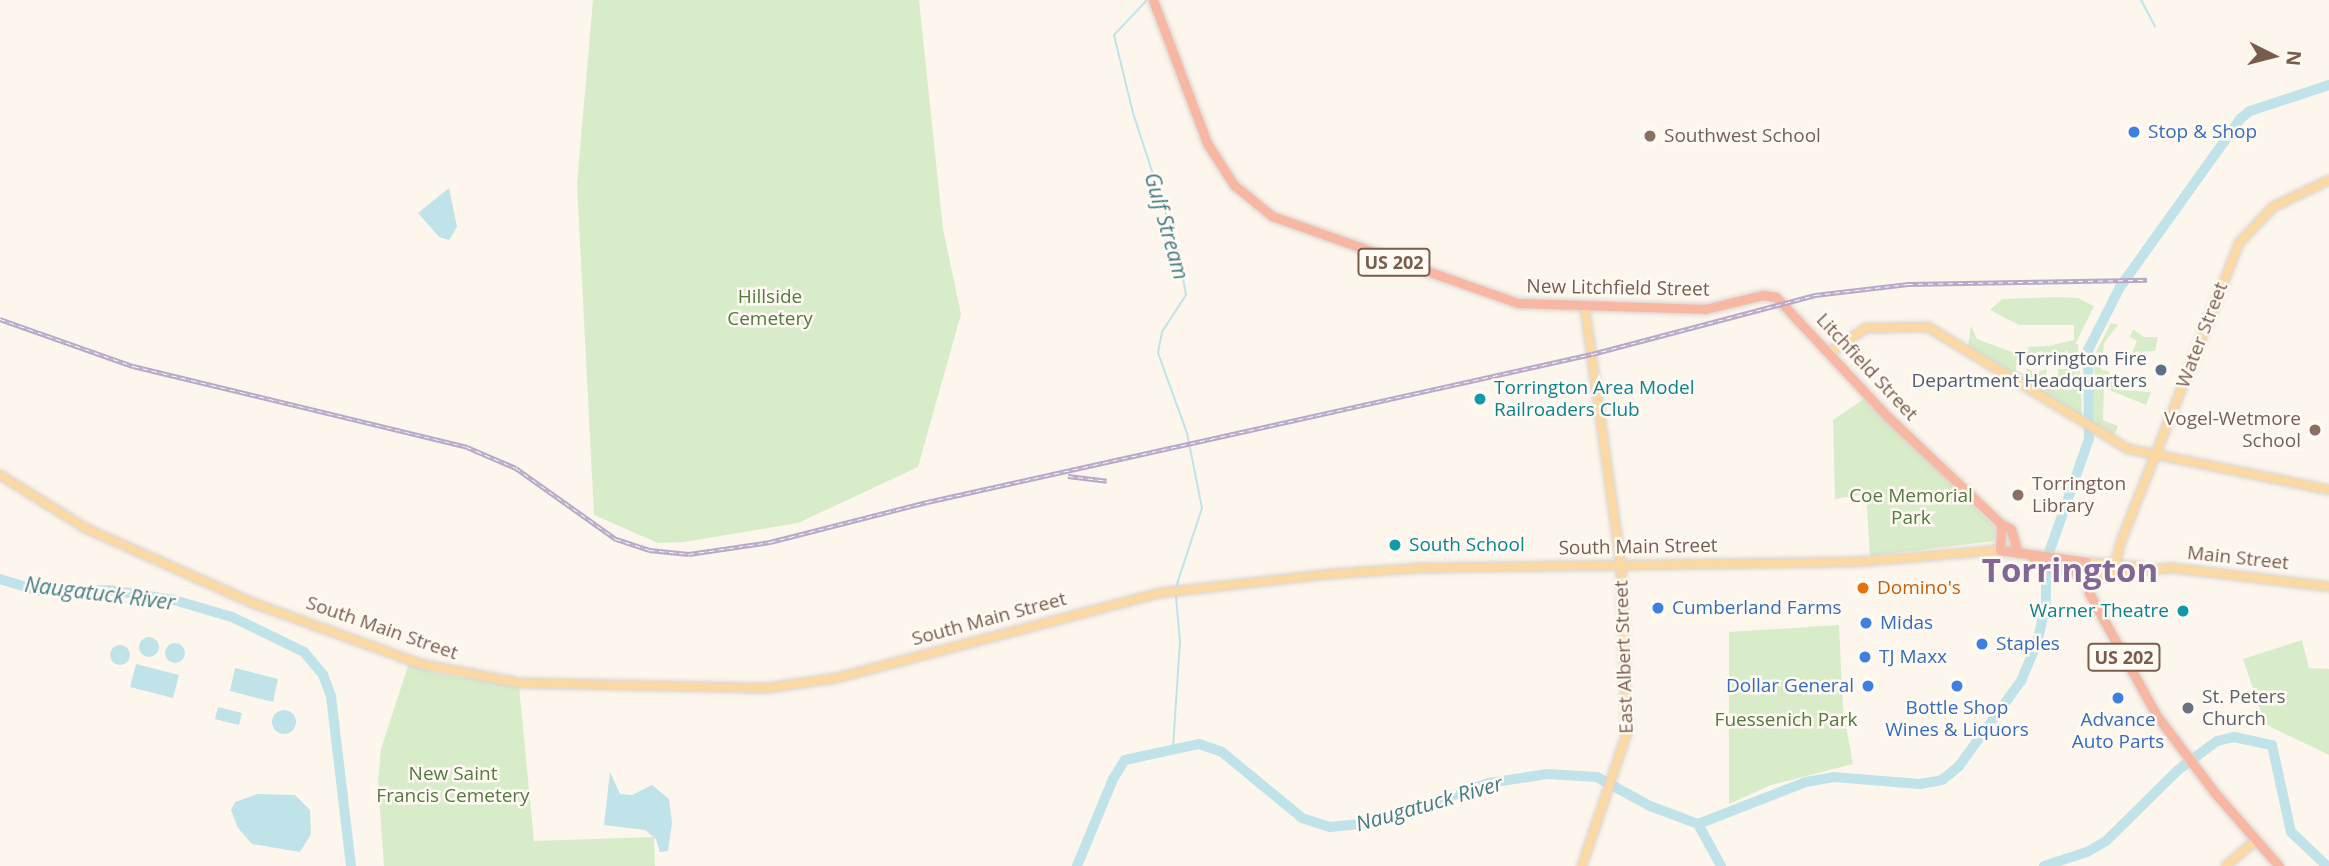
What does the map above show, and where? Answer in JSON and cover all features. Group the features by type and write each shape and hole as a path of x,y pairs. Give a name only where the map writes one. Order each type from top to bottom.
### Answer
{"highway":[{"name":"New Litchfield Street","path":"1153,0 1207,143 1234,186 1272,216 1502,300 1586,308 1705,309 1768,295"},
{"name":"Litchfield Street","path":"1768,295 1784,303 1828,353 2001,524 2013,532 2018,553"},
{"path":"2000,550 2001,524"},
{"name":"South Main Street","path":"2000,550 2042,559 2053,568"},
{"name":"South Main Street","path":"2042,559 2053,557"},
{"name":"Main Street","path":"2053,557 2086,562"},
{"name":"US 202","path":"2086,562 2087,587 2157,716 2185,755 2255,841 2279,866"},
{"name":"Main Street","path":"2053,568 2085,576"}],"main road":[{"name":"Water Street","path":"2113,573 2114,563 2243,235 2282,201 2329,180"},
{"name":"East Albert Street","path":"1582,866 1622,758 1627,733 1621,565 1586,308"},
{"path":"1828,353 1866,328 1928,327 2101,436 2155,457 2329,490"},
{"name":"South Main Street","path":"0,475 85,528 253,603 421,664 520,683 768,688 836,678 1175,590 1403,569 1855,562 2000,550"},
{"name":"Main Street","path":"2086,562 2329,586"},
{"name":"Main Street","path":"2085,576 2142,567"},
{"path":"2226,866 2255,841"}],"green space":[{"name":"Hillside Cemetery","path":"593,0 919,0 943,229 961,314 918,467 798,523 684,542 658,543 594,515 577,184"},
{"path":"2078,298 2094,306 2075,345 2053,345 2074,340 2074,325 2019,325 1990,310 2002,299"},
{"path":"2111,323 2118,325 2104,343 2101,370 2108,371 2118,390 2151,392 2146,405 2104,388 2103,420 2118,426 2114,437 2095,425 2090,383 2095,374 2092,360"},
{"path":"1971,326 1977,339 2017,354 2016,370 2025,375 2027,368 2035,373 2047,369 2046,377 2036,378 2058,376 2058,369 2070,369 2073,357 2066,350 2064,356 2046,357 2041,351 2029,356 2028,347 2078,344 2079,368 2065,390 2080,369 2082,417 1968,346"},
{"path":"2133,329 2144,337 2158,337 2155,351 2134,352 2147,358 2145,363 2130,358 2137,341 2130,337"},
{"name":"Coe Memorial Park","path":"1864,399 1996,528 1994,541 1870,556 1866,494 1835,499 1833,420"},
{"name":"Fuessenich Park","path":"1839,625 1843,709 1853,764 1771,785 1729,804 1729,632"},
{"path":"2302,640 2309,668 2329,669 2329,755 2265,724 2243,659"},
{"name":"New Saint Francis Cemetery","path":"409,663 435,673 519,686 534,841 654,837 655,866 384,866 378,782 381,749"}],"water":[{"path":"449,188 457,227 449,240 439,237 418,213"},
{"path":"149,637 156,640 159,647 156,654 149,657 142,654 139,647 142,640"},
{"path":"175,643 182,646 185,653 182,660 175,663 168,660 165,653 168,646"},
{"path":"120,645 127,648 130,655 127,662 120,665 113,662 110,655 113,648"},
{"path":"136,664 179,675 173,698 130,687"},
{"path":"235,668 278,679 273,702 230,691"},
{"path":"218,707 242,713 239,725 215,719"},
{"path":"284,710 293,713 296,722 293,731 284,734 275,731 272,722 275,713"},
{"path":"610,772 620,794 632,795 652,785 669,799 672,823 668,851 660,852 656,839 645,830 604,825"},
{"path":"258,794 295,795 310,810 311,834 300,852 252,844 238,828 231,810 235,802"}],"waterway":[{"name":"Gulf Stream","path":"1147,0 1114,35 1133,113 1178,251 1186,295 1162,332 1158,353 1187,433 1202,508 1176,587"},
{"path":"2141,0 2155,26"},
{"path":"1698,824 1806,782 1833,777 1920,784 1942,780 1959,766 2021,681 2037,643 2046,605 2046,561 2089,439 2088,350 2120,287 2241,118 2250,111 2329,85"},
{"name":"Naugatuck River","path":"0,579 39,591 109,590 174,600 232,617 304,652 323,675 331,696 351,866"},
{"name":"Gulf Stream","path":"1173,747 1180,642 1176,596"},
{"path":"2044,866 2087,852 2106,841 2178,770 2217,741 2234,737 2272,745 2291,832 2327,866"},
{"name":"Naugatuck River","path":"1077,866 1113,779 1125,760 1199,744 1222,752 1302,818 1330,827 1370,823 1489,783 1547,774 1597,777 1650,806 1698,824"},
{"path":"1698,824 1721,866"}],"railway":[{"path":"0,319 133,366 467,447 516,468 616,539 649,550 689,554 770,542 927,502 1592,354 1815,295 1908,284 2147,280"},
{"path":"1068,476 1107,481"}],"place":[{"name":"Stop & Shop","path":"2134,132"},
{"name":"Southwest School","path":"1650,136"},
{"name":"Torrington Fire Department Headquarters","path":"2161,370"},
{"name":"Torrington Area Model Railroaders Club","path":"1480,399"},
{"name":"Vogel-Wetmore School","path":"2315,430"},
{"name":"Torrington Library","path":"2018,495"},
{"name":"South School","path":"1395,545"},
{"name":"Domino's","path":"1863,588"},
{"name":"Cumberland Farms","path":"1658,608"},
{"name":"Warner Theatre","path":"2183,611"},
{"name":"Midas","path":"1866,623"},
{"name":"Staples","path":"1982,644"},
{"name":"TJ Maxx","path":"1865,657"},
{"name":"Dollar General","path":"1868,686"},
{"name":"Bottle Shop Wines & Liquors","path":"1957,686"},
{"name":"Advance Auto Parts","path":"2118,698"},
{"name":"St. Peters Church","path":"2188,708"}],"district":[{"name":"Torrington","path":"2070,570"}]}
